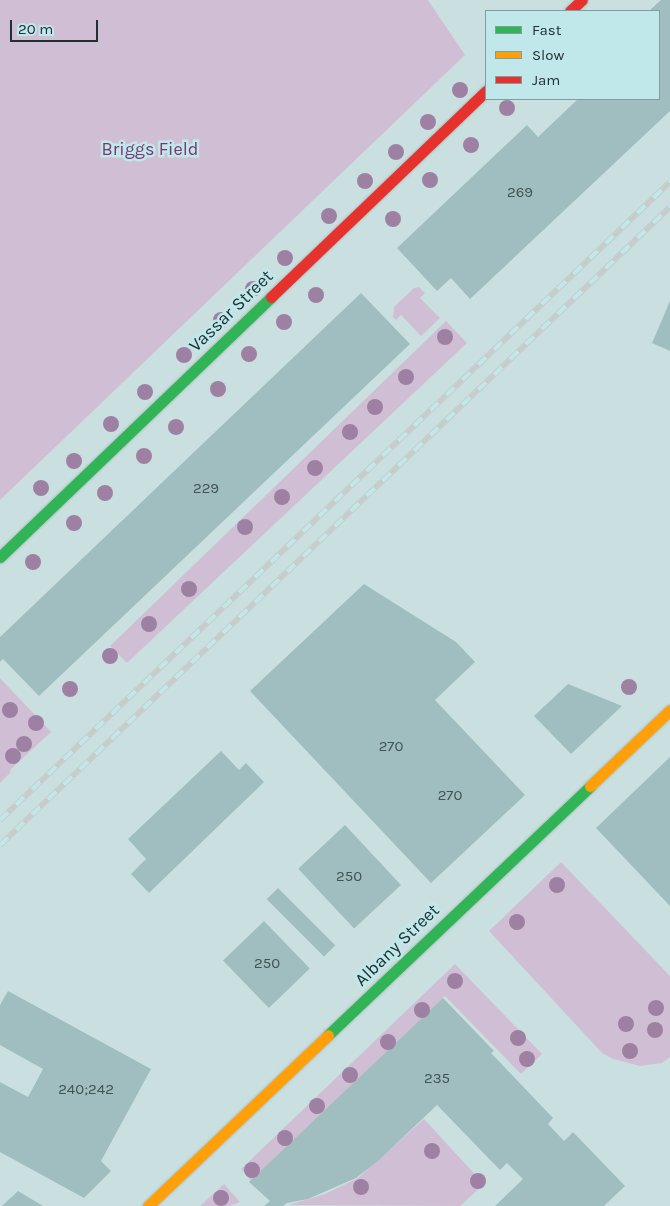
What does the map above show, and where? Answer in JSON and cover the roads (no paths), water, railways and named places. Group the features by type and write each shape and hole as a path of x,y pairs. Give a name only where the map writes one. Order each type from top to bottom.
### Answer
{"main road":[{"path":"571,10 582,0"},
{"name":"Vassar Street","path":"0,557 485,92"},
{"name":"Albany Street","path":"148,1206 670,710"}],"railway":[{"path":"0,820 670,182"},
{"path":"0,845 670,207"}],"park label":[{"name":"Briggs Field","path":"150,149"}]}
